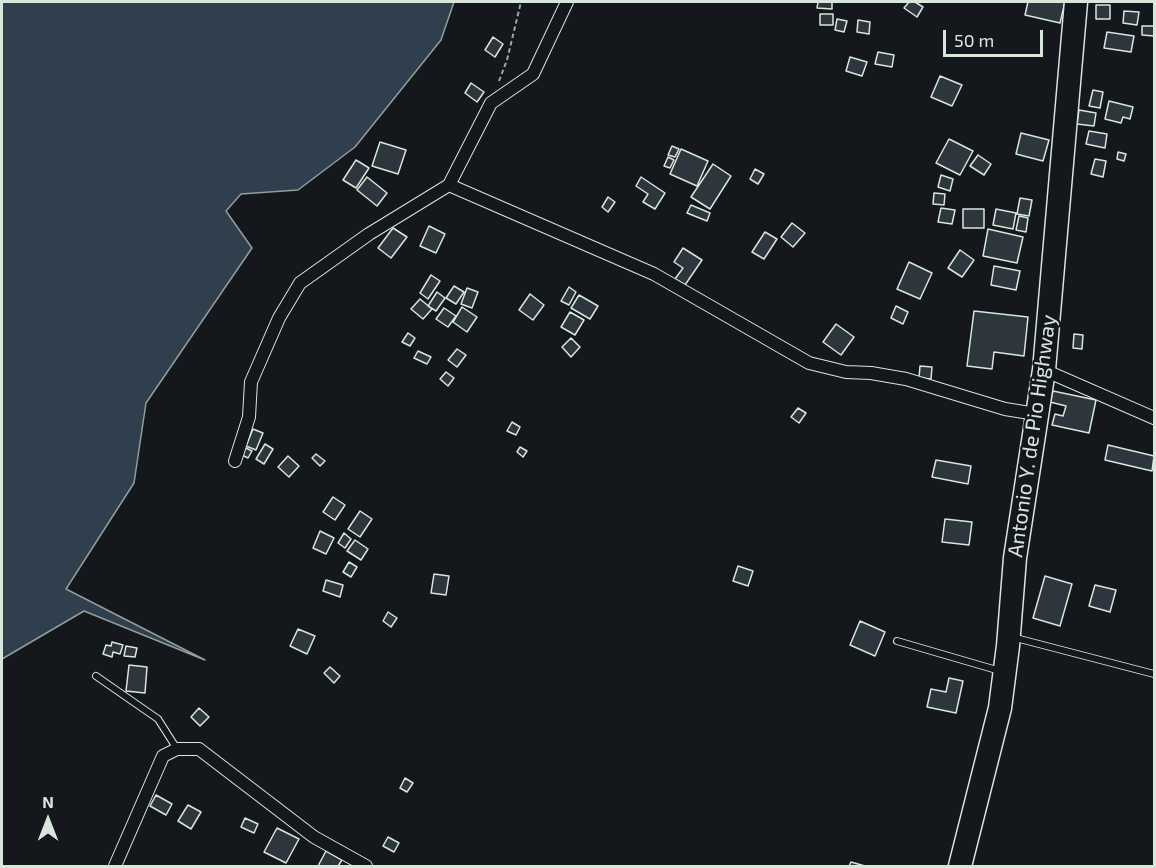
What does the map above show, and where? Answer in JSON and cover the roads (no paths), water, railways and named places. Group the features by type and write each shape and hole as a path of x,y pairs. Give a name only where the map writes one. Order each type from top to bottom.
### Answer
{"highway":[{"name":"Antonio Y. de Pio Highway","path":"960,867 1000,708 1016,558 1044,370 1076,2"}],"street":[{"path":"235,461 249,417 251,382 279,318 300,284 369,234 449,185 491,103 533,74 567,2"},
{"path":"449,185 654,274 809,363 846,372 871,373 906,380 1005,409 1036,414"},
{"path":"1044,370 1155,418"},
{"path":"115,867 164,756 177,749 199,749 315,837 366,867"}],"lane":[{"path":"1009,636 1155,674"},
{"path":"897,641 1004,673"},
{"path":"96,676 158,719 177,749"}],"water":[{"path":"2,2 454,2 441,40 355,147 298,190 241,194 226,211 252,248 146,403 134,483 66,589 205,660 84,611 2,659"}]}
